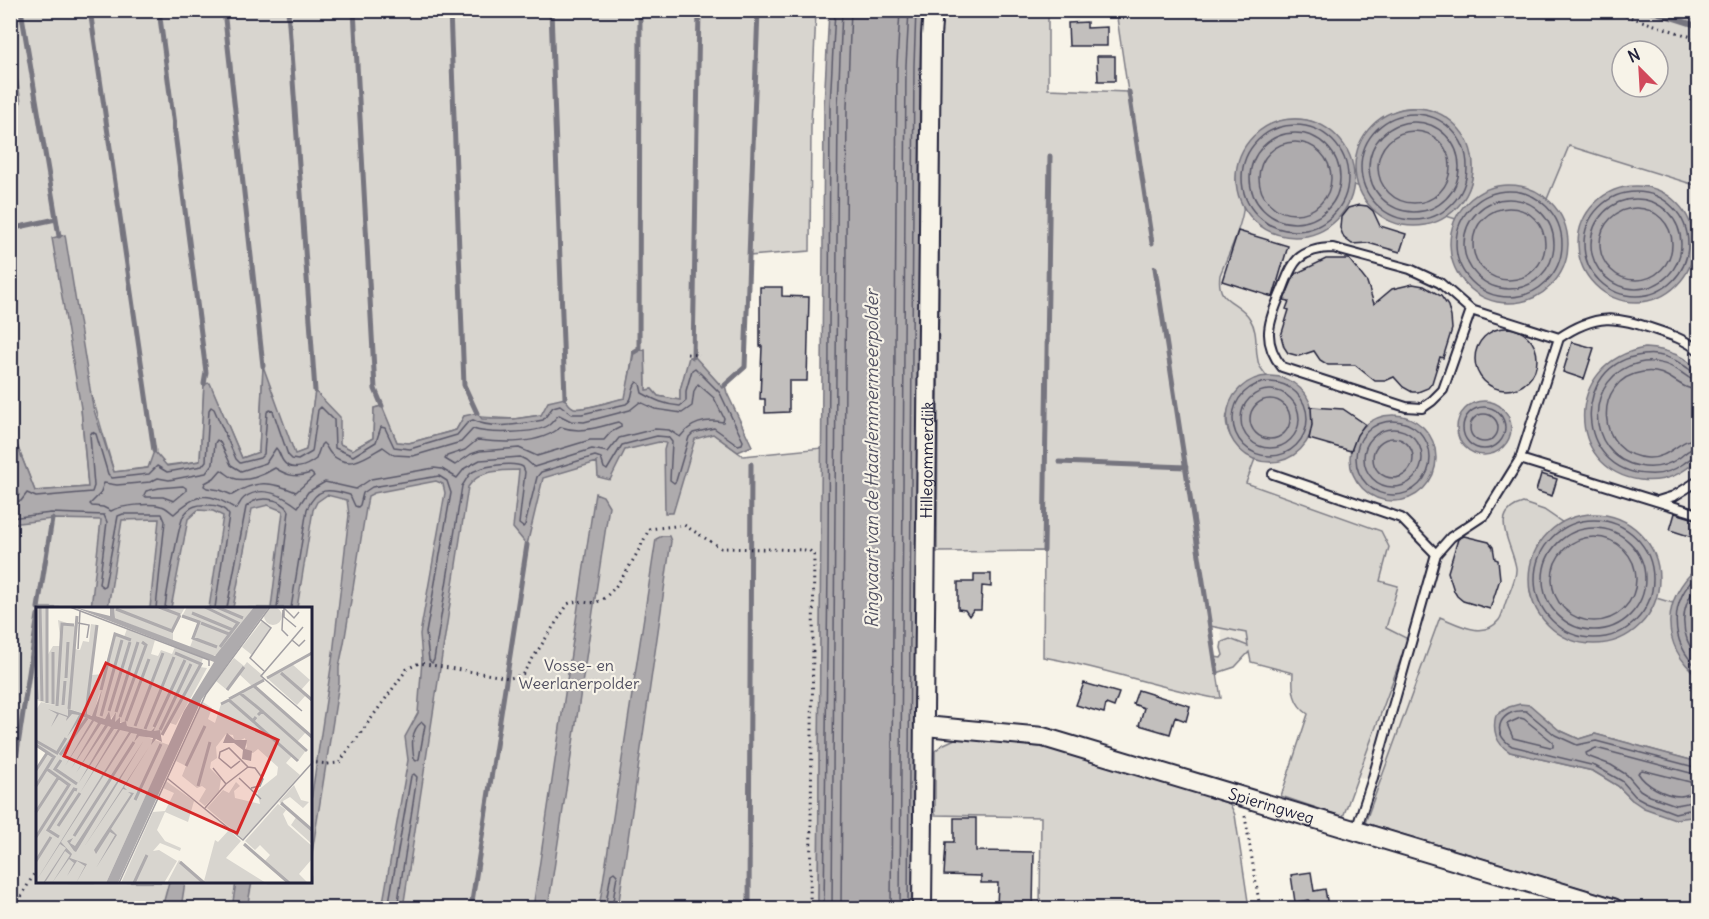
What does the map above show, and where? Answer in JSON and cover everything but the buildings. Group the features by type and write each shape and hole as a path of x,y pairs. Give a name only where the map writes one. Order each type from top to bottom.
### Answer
{"street":[{"name":"Hillegommerdijk","path":"922,909 933,10"},
{"name":"Spieringweg","path":"926,726 1043,737 1613,909"}],"lane":[{"path":"1471,310 1443,390 1422,408 1406,407 1282,367 1275,359 1268,335 1271,318 1290,269 1308,252 1321,248 1333,248 1410,269 1440,283 1471,310 1559,338"},
{"path":"1356,830 1436,554 1451,537 1486,514 1520,459 1559,338 1586,323 1606,319 1624,319 1676,336 1698,350"},
{"path":"1520,459 1698,514"},
{"path":"1273,474 1401,518 1436,554"},
{"path":"1658,501 1674,496 1698,481"}],"path":[{"path":"1608,10 1698,39"},
{"path":"687,354 699,355"},
{"path":"312,762 339,763 407,669 419,663 510,678 522,675 568,604 576,600 595,603 607,597 639,550 649,530 684,525 721,548 809,550 814,555 810,909"},
{"name":"Spieringweg","path":"1247,827 1260,909"},
{"path":"17,909 36,870"}],"shaded area":[{"path":"1138,11 1698,178 1698,890 1326,766 1351,692 1223,647"}],"green space":[{"path":"11,11 816,11 811,126 810,251 749,256 745,367 723,388 695,358 690,357 680,390 680,401 658,396 652,389 646,390 645,350 633,352 626,398 579,409 571,406 564,398 541,415 514,419 464,416 456,430 409,443 397,442 381,406 374,408 373,438 352,450 340,444 315,392 306,450 294,455 263,368 259,452 242,458 210,384 204,384 200,461 114,472 93,399 81,408 88,487 35,491 11,430 10,113 21,102 11,42"},
{"path":"941,11 1048,11 1048,89 1128,92 1116,11 1698,11 1698,186 1569,146 1547,199 1522,188 1496,188 1473,198 1456,219 1446,216 1467,193 1473,168 1467,145 1453,126 1434,112 1411,108 1389,115 1370,135 1357,159 1358,186 1353,185 1348,154 1339,140 1327,129 1311,122 1296,119 1281,121 1267,127 1245,149 1239,163 1236,180 1243,211 1237,235 1220,275 1220,284 1225,296 1245,313 1253,324 1259,365 1267,377 1254,382 1230,407 1227,417 1229,432 1237,445 1255,459 1246,483 1381,531 1389,547 1380,581 1398,586 1386,628 1408,639 1343,817 1281,796 1308,714 1299,706 1294,696 1293,673 1251,662 1249,652 1235,667 1217,673 1221,698 1214,698 1043,657 1044,551 937,552","holes":["1210,626 1246,633 1248,646 1230,639 1222,642 1223,655 1221,658 1215,657"]},
{"name":"Vosse- en Weerlanerpolder","path":"713,434 743,456 822,448 818,908 11,908 11,508"},
{"path":"1523,503 1544,510 1563,523 1557,526 1532,578 1530,588 1538,611 1550,627 1566,637 1583,642 1601,643 1619,638 1634,629 1647,616 1656,598 1673,603 1671,624 1674,644 1683,661 1698,676 1698,762 1595,734 1579,739 1546,721 1510,752 1593,771 1618,786 1632,800 1692,817 1698,813 1698,908 1647,908 1365,823 1440,617 1478,630 1493,626 1500,618 1516,572 1504,522 1506,514 1512,508"},
{"path":"957,738 1051,748 1106,763 1230,804 1235,815 1249,908 1040,908 1041,817 935,815 935,751"}],"water":[{"name":"Ringvaart van de Haarlemmermeerpolder","path":"829,11 922,11 914,908 818,908 824,106"},
{"path":"1414,108 1447,118 1463,134 1473,167 1463,200 1447,216 1414,226 1381,216 1365,200 1355,167 1365,134 1381,118"},
{"path":"1295,119 1328,129 1344,145 1354,178 1344,211 1328,227 1295,237 1262,227 1246,211 1236,178 1246,145 1262,129"},
{"path":"1509,185 1542,195 1558,211 1568,244 1558,277 1542,293 1509,303 1476,293 1460,277 1450,244 1460,211 1476,195"},
{"path":"1636,186 1658,190 1677,203 1690,222 1694,244 1690,266 1677,285 1658,298 1636,302 1614,298 1595,285 1582,266 1578,244 1582,222 1595,203 1614,190"},
{"path":"65,235 93,407 114,472 148,468 154,451 167,466 200,461 204,384 210,383 242,458 259,452 263,366 295,454 306,450 315,391 340,417 340,444 352,450 373,438 374,408 382,406 397,442 409,443 456,430 464,416 477,413 482,419 514,419 541,415 548,402 565,398 571,406 579,409 625,398 634,352 645,349 646,390 652,389 658,396 680,400 680,390 689,357 695,357 723,388 725,385 752,446 738,452 713,434 695,439 673,513 665,513 664,450 666,443 659,442 625,450 610,480 598,477 597,462 543,478 527,545 513,528 519,470 484,474 468,487 403,908 382,908 408,760 405,737 418,713 422,660 420,634 445,493 443,484 436,481 368,496 339,667 339,683 312,853 312,793 333,654 349,515 347,500 327,495 317,502 313,510 297,607 271,607 283,511 268,505 252,509 233,607 209,607 223,516 213,511 198,510 188,519 171,607 150,607 159,519 122,520 108,607 91,607 101,520 52,519 11,524 11,496 19,495 11,465 11,430 35,491 88,487 81,408 52,238"},
{"path":"1645,348 1674,354 1687,360 1698,370 1698,459 1686,469 1672,476 1648,481 1615,472 1598,457 1587,438 1584,416 1588,393 1599,373 1618,357"},
{"path":"1270,376 1286,380 1300,389 1309,403 1313,419 1309,435 1300,449 1286,458 1270,462 1254,458 1240,449 1231,435 1227,419 1231,403 1240,389 1254,380"},
{"path":"1479,401 1489,401 1499,405 1507,413 1511,428 1507,443 1499,451 1489,455 1479,455 1469,451 1461,443 1457,433 1457,423 1461,413 1469,405"},
{"path":"1393,415 1409,419 1423,428 1432,442 1436,458 1432,474 1423,488 1409,497 1393,501 1377,497 1363,488 1354,474 1350,458 1354,442 1363,428 1377,419"},
{"path":"595,493 603,496 609,506 548,908 533,908"},
{"path":"1594,514 1619,519 1640,533 1654,554 1659,579 1654,604 1640,625 1619,639 1594,644 1569,639 1548,625 1534,604 1529,579 1534,554 1548,533 1569,519"},
{"path":"669,536 671,541 618,908 599,908 656,539"},
{"path":"1698,567 1698,676 1677,651 1670,622 1677,593"},
{"path":"1520,704 1530,705 1559,730 1579,739 1595,734 1698,762 1698,813 1692,817 1675,819 1644,808 1618,786 1593,771 1505,749 1496,736 1496,715 1509,707"},
{"path":"169,883 185,883 181,908 162,908"},
{"path":"236,883 252,883 247,908 232,908"}],"waterway":[{"path":"21,10 59,236"},
{"path":"90,10 154,451"},
{"path":"159,10 206,372 204,384"},
{"path":"224,10 263,366"},
{"path":"288,10 315,391"},
{"path":"354,10 375,389 382,406"},
{"path":"450,10 464,385 477,413"},
{"path":"551,10 565,398"},
{"path":"634,352 639,349 640,10"},
{"path":"693,357 699,10"},
{"path":"725,385 745,367 758,10"},
{"path":"1648,10 1698,26"},
{"path":"1129,92 1152,243"},
{"path":"1044,551 1050,156"},
{"path":"10,229 56,219"},
{"path":"1155,268 1217,673"},
{"path":"1059,462 1186,467"},
{"path":"749,908 751,464"},
{"path":"38,607 52,519"},
{"path":"471,908 527,545"},
{"path":"10,797 36,628"}]}
